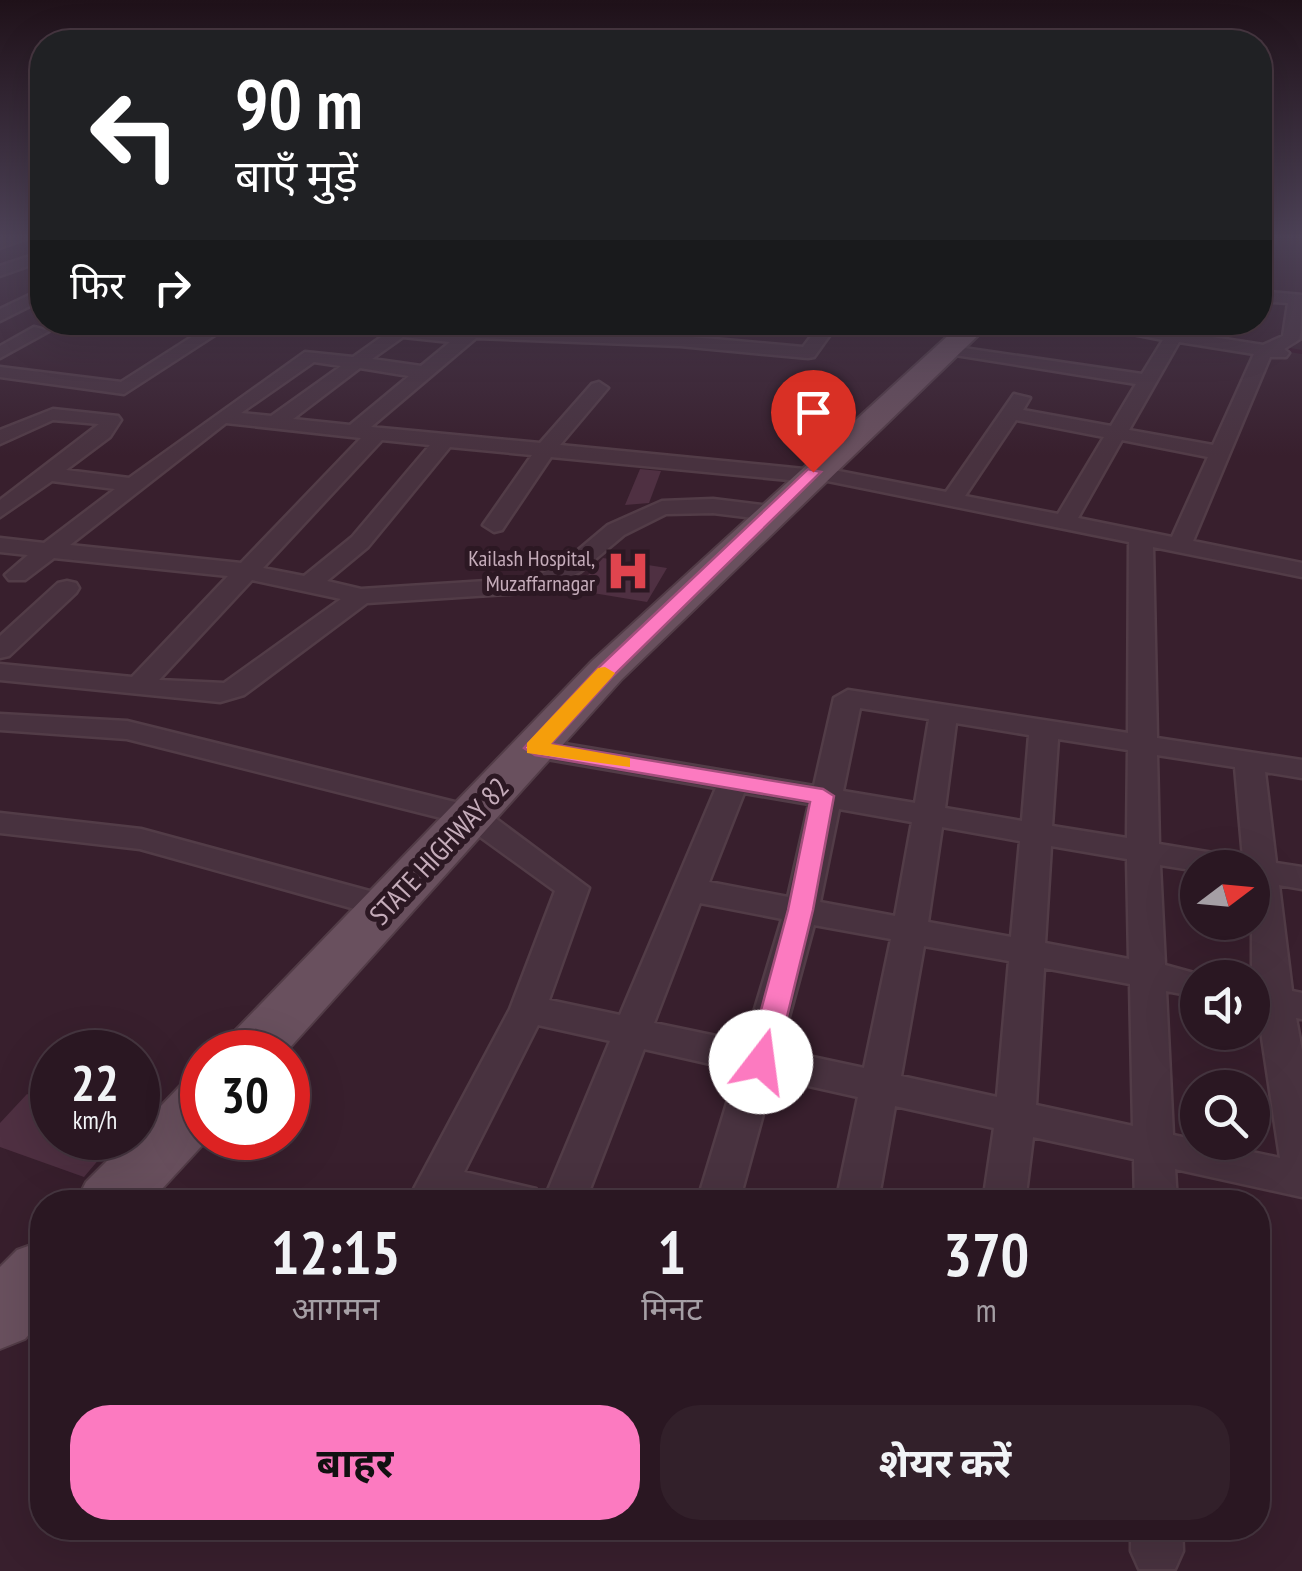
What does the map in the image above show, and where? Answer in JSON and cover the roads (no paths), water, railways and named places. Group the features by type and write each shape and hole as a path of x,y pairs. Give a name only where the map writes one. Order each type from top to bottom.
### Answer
{"main road":[{"name":"STATE HIGHWAY 82","path":"272,1030 607,670 811,474 964,336"},
{"path":"120,1190 180,1127"},
{"path":"0,1316 30,1285"}],"street":[{"path":"1180,544 1270,348 1292,339 1297,309"},
{"path":"0,353 33,335"},
{"path":"0,372 124,388 207,335"},
{"path":"17,574 222,417 346,335"},
{"path":"274,423 394,335"},
{"path":"140,684 245,572 365,432 472,335"},
{"path":"558,335 808,353 821,335"},
{"path":"1166,335 1270,348 1302,357"},
{"path":"964,336 1148,380"},
{"path":"1065,521 1173,337"},
{"path":"311,356 430,373"},
{"path":"494,525 546,449 599,388"},
{"path":"952,499 1017,404 1116,434 1220,453"},
{"path":"0,438 36,416 64,412 110,420 102,434 0,510"},
{"path":"222,417 811,474 1302,570"},
{"path":"312,582 360,542 446,440"},
{"path":"46,474 131,485"},
{"path":"0,545 245,572 312,582 361,596 538,585 572,566 616,530 662,508 713,506 771,513"},
{"path":"1141,536 1143,852 1156,1190"},
{"path":"0,650 67,588"},
{"path":"0,672 220,694 234,689 361,596"},
{"path":"722,1190 801,910 823,796 848,698 1302,769"},
{"path":"859,1190 910,931 944,714"},
{"path":"0,722 127,730 472,816 573,888 528,1010 435,1190"},
{"path":"1006,1190 1016,1119 1044,729"},
{"path":"535,748 1180,858"},
{"path":"1249,761 1251,850"},
{"path":"569,1190 629,1032 734,781"},
{"path":"0,822 141,839 387,907"},
{"path":"1270,872 1302,878"},
{"path":"689,890 1180,980"},
{"path":"1265,940 1302,1166"},
{"path":"528,1010 1302,1180"}],"waterway":[{"path":"1277,348 1302,352"}],"place":[{"name":"Kailash Hospital, Muzaffarnagar","path":"628,571"}]}
